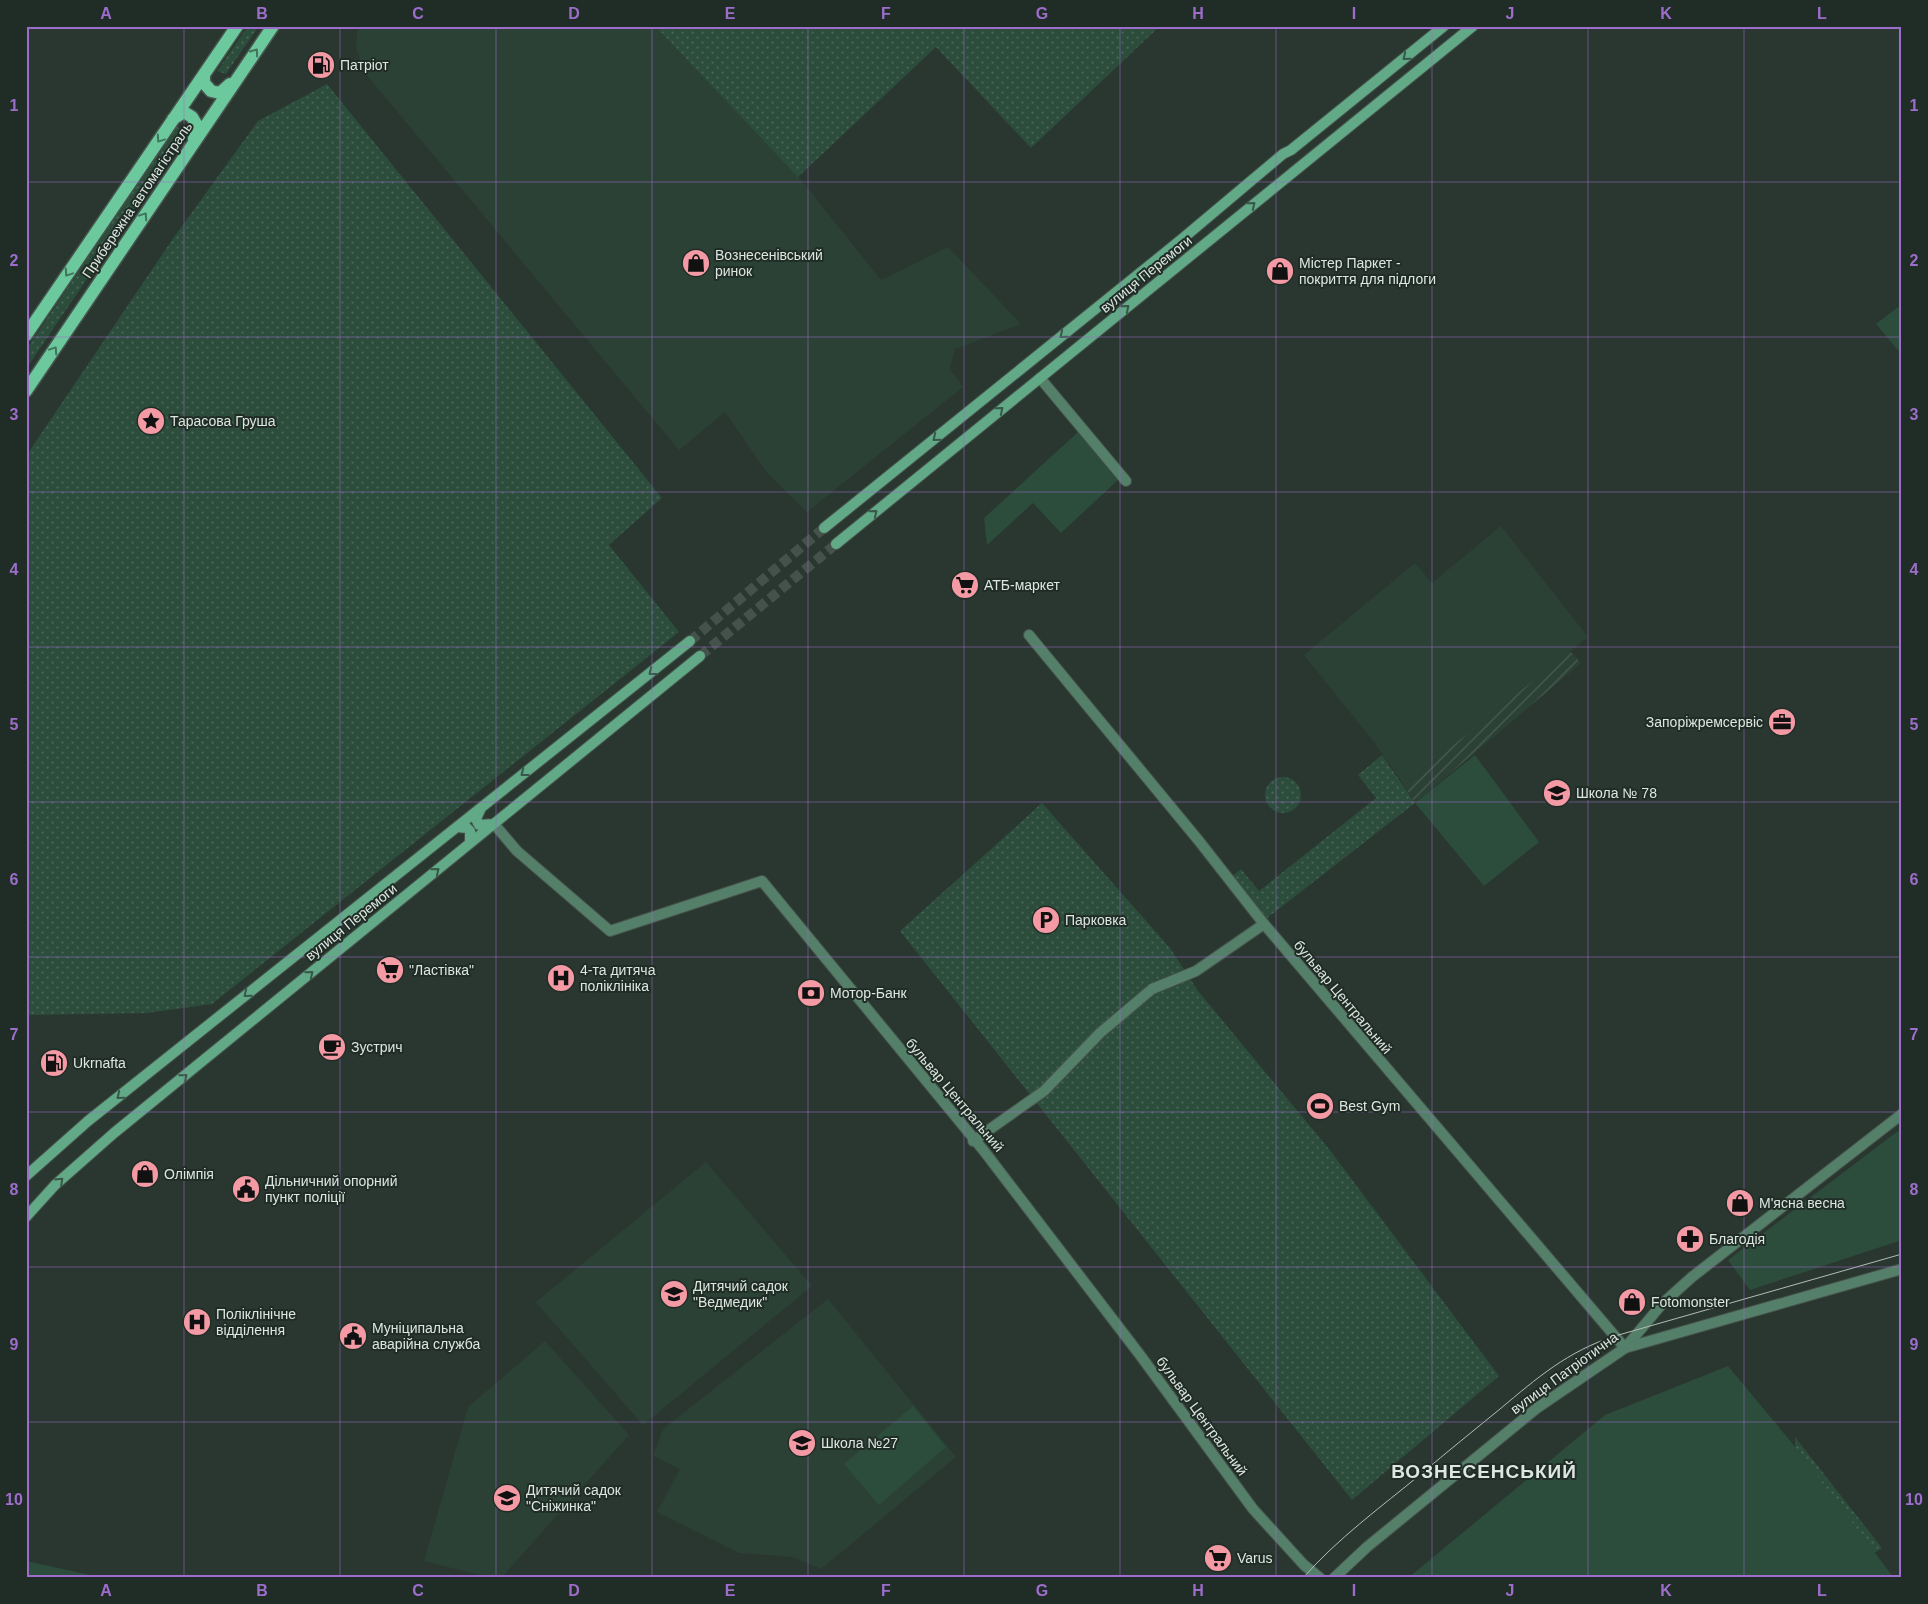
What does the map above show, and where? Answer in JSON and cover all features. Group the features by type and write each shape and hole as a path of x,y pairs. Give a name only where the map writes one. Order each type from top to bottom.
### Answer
{"main road":[{"name":"Прибережна автомагістраль","path":"26,335 237,26"},
{"name":"Прибережна автомагістраль","path":"26,391 273,26"},
{"name":"вулиця Перемоги","path":"824,528 1182,240 1283,154 1291,150 1444,26"},
{"name":"вулиця Перемоги","path":"836,544 1473,26"},
{"path":"204,74 204,83 211,90 220,93 239,76"},
{"path":"173,119 184,112 192,117 198,127 192,146"},
{"name":"вулиця Перемоги","path":"26,1176 88,1121 690,641"},
{"name":"вулиця Перемоги","path":"26,1217 55,1185 114,1133 700,656"},
{"path":"482,807 476,819 479,825 494,824"},
{"path":"457,827 467,828 470,831 470,843"}],"street":[{"path":"1040,378 1126,481"},
{"name":"бульвар Центральний","path":"1029,635 1199,841 1264,924 1625,1348"},
{"name":"бульвар Центральний","path":"494,824 516,850 610,931 762,881 984,1151 1140,1355 1253,1509 1304,1565 1320,1578"},
{"path":"974,1141 1044,1091 1100,1033 1152,989 1196,971 1264,924"},
{"name":"вулиця Патріотична","path":"1334,1578 1367,1547 1537,1408 1625,1348 1662,1304 1692,1277 1902,1114"},
{"path":"1625,1348 1902,1269"}],"shaded area":[{"path":"248,26 259,26 226,74 217,71"},
{"name":"Вознесенівський ринок","path":"358,26 655,26 798,176 881,280 948,247 1021,324 955,349 950,369 963,387 807,512 768,474 725,412 679,450 365,73 356,48"},
{"path":"655,26 1160,26 1031,148 936,47 798,177"},
{"path":"327,84 662,498 609,545 679,632 212,1004 147,1013 29,1015 26,1019 26,456 172,240 258,121"},
{"path":"176,126 186,133 26,369 26,350"},
{"path":"1902,304 1902,355 1876,324"},
{"path":"1078,432 1118,480 1061,533 1033,503 987,545 984,518"},
{"path":"1501,526 1588,637 1404,785 1374,742 1304,655 1415,563 1432,583"},
{"path":"1570,651 1581,663 1415,803 1404,785"},
{"path":"1382,755 1415,803 1262,922 1229,879 1241,869 1259,891 1376,798 1358,775"},
{"path":"1475,755 1539,842 1484,886 1415,803"},
{"path":"1283,777 1296,782 1301,795 1296,808 1283,813 1270,808 1265,795 1270,782"},
{"path":"1042,803 1170,948 1198,991 1329,1149 1499,1376 1352,1500 900,931"},
{"path":"1902,1128 1902,1240 1750,1290 1728,1260"},
{"name":"Дитячий садок \"Ведмедик\"","path":"706,1162 812,1286 643,1425 536,1302"},
{"name":"Школа №27","path":"828,1299 956,1457 821,1569 793,1557 739,1553 657,1512 680,1469 653,1456 663,1429"},
{"name":"Дитячий садок \"Сніжинка\"","path":"545,1341 629,1435 501,1578 492,1578 424,1561 468,1407"},
{"path":"1728,1366 1792,1443 1894,1578 1408,1578 1605,1415"},
{"path":"913,1406 946,1447 879,1505 844,1464"},
{"path":"1795,1437 1882,1548 1837,1578 1795,1514"},
{"path":"26,1561 104,1578 26,1578"}],"tunnel":[{"path":"690,641 824,528"},
{"path":"700,656 836,544"}],"tram line":[{"path":"1303,1578 1330,1550 1360,1524 1527,1387 1554,1366 1582,1349 1615,1336 1902,1254"}],"place":[{"name":"Патріот","path":"321,65"},
{"name":"Вознесенівський ринок","path":"696,263"},
{"name":"Містер Паркет - покриття для підлоги","path":"1280,271"},
{"name":"Тарасова Груша","path":"151,421"},
{"name":"АТБ-маркет","path":"965,585"},
{"name":"Запоріжремсервіс","path":"1782,722"},
{"name":"Школа № 78","path":"1557,793"},
{"name":"Парковка","path":"1046,920"},
{"name":"\"Ластівка\"","path":"390,970"},
{"name":"4-та дитяча поліклініка","path":"561,978"},
{"name":"Мотор-Банк","path":"811,993"},
{"name":"Зустрич","path":"332,1047"},
{"name":"Ukrnafta","path":"54,1063"},
{"name":"Best Gym","path":"1320,1106"},
{"name":"Олімпія","path":"145,1174"},
{"name":"Дільничний опорний пункт поліції","path":"246,1189"},
{"name":"М'ясна весна","path":"1740,1203"},
{"name":"Благодія","path":"1690,1239"},
{"name":"Дитячий садок \"Ведмедик\"","path":"674,1294"},
{"name":"Fotomonster","path":"1632,1302"},
{"name":"Поліклінічне відділення","path":"197,1322"},
{"name":"Муніципальна аварійна служба","path":"353,1336"},
{"name":"Школа №27","path":"802,1443"},
{"name":"Дитячий садок \"Сніжинка\"","path":"507,1498"},
{"name":"Varus","path":"1218,1558"}],"district":[{"name":"ВОЗНЕСЕНСЬКИЙ","path":"1484,1471"}]}
